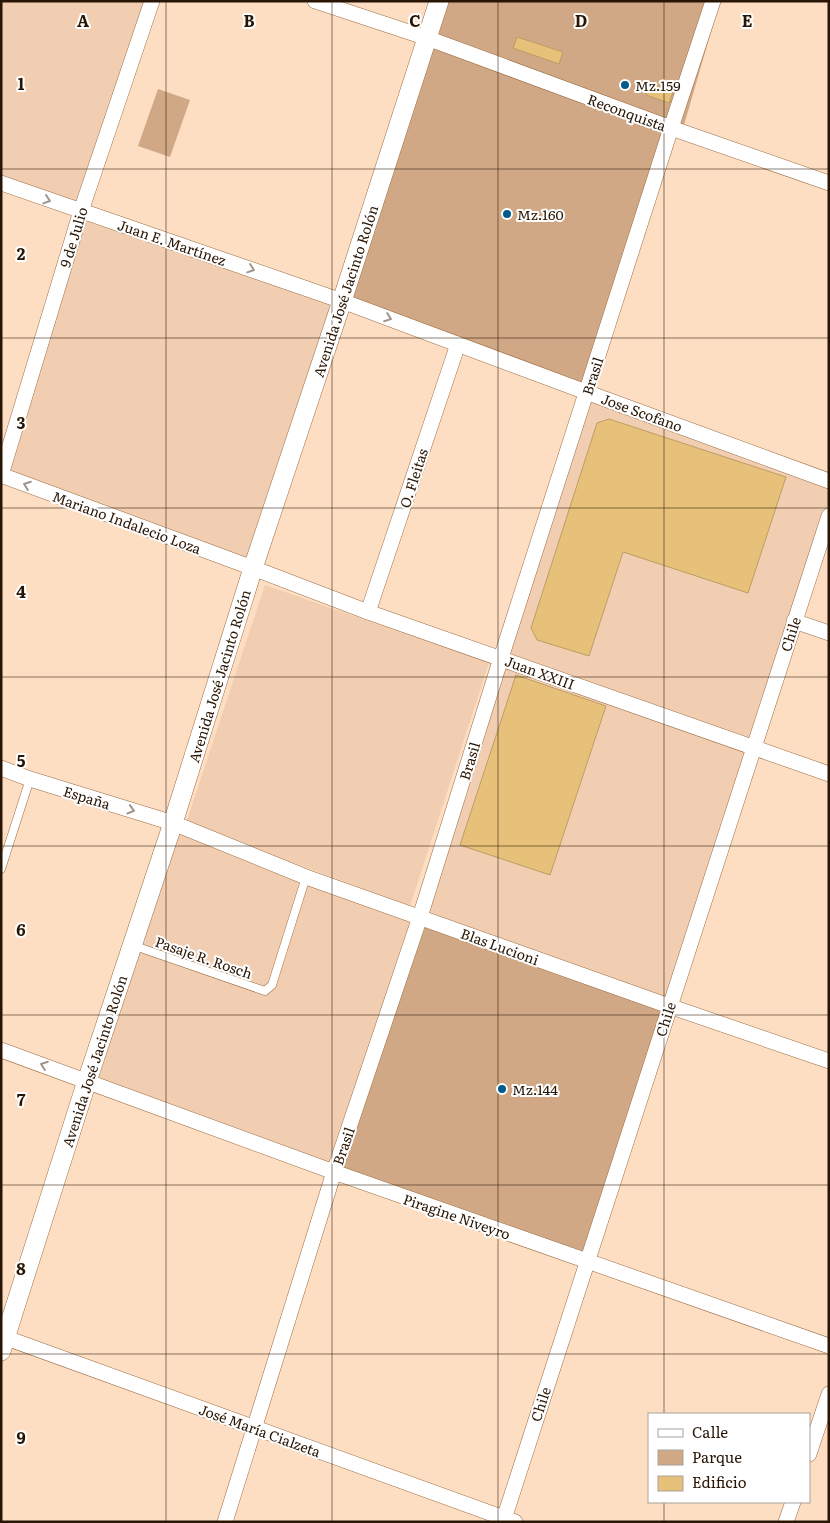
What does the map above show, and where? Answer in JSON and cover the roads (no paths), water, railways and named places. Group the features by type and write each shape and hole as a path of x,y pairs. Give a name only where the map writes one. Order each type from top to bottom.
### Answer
{"street":[{"name":"9 de Julio","path":"1,475 81,211 152,1"},
{"name":"Reconquista","path":"316,1 427,38 671,128 829,182"},
{"name":"Avenida José Jacinto Rolón","path":"3,1342 87,1081 173,824 253,568 439,1"},
{"name":"Brasil","path":"225,1522 334,1172 420,917 586,392 714,1"},
{"name":"Juan E. Martínez","path":"1,183 342,301"},
{"name":"Jose Scofano","path":"342,301 829,481"},
{"name":"O. Fleitas","path":"368,612 458,344"},
{"name":"Mariano Indalecio Loza","path":"1,475 253,568"},
{"name":"Chile","path":"507,1520 586,1261 829,516"},
{"name":"Juan XXIII","path":"253,568 368,612 829,774"},
{"path":"794,621 829,633"},
{"name":"España","path":"1,768 173,824"},
{"name":"Blas Lucioni","path":"173,824 306,877 829,1061"},
{"name":"Piragine Niveyro","path":"1,1050 334,1172 829,1346"},
{"name":"José María Cialzeta","path":"3,1342 253,1428 507,1520"},
{"path":"810,1451 829,1394"},
{"path":"786,1522 793,1503"}],"lane":[{"path":"1,869 30,779"},
{"name":"Pasaje R. Rosch","path":"132,946 265,991 272,986 306,877"}],"place":[{"name":"Mz.159","path":"625,85"},
{"name":"Mz.160","path":"507,214"},
{"name":"Mz.144","path":"502,1089"}]}
